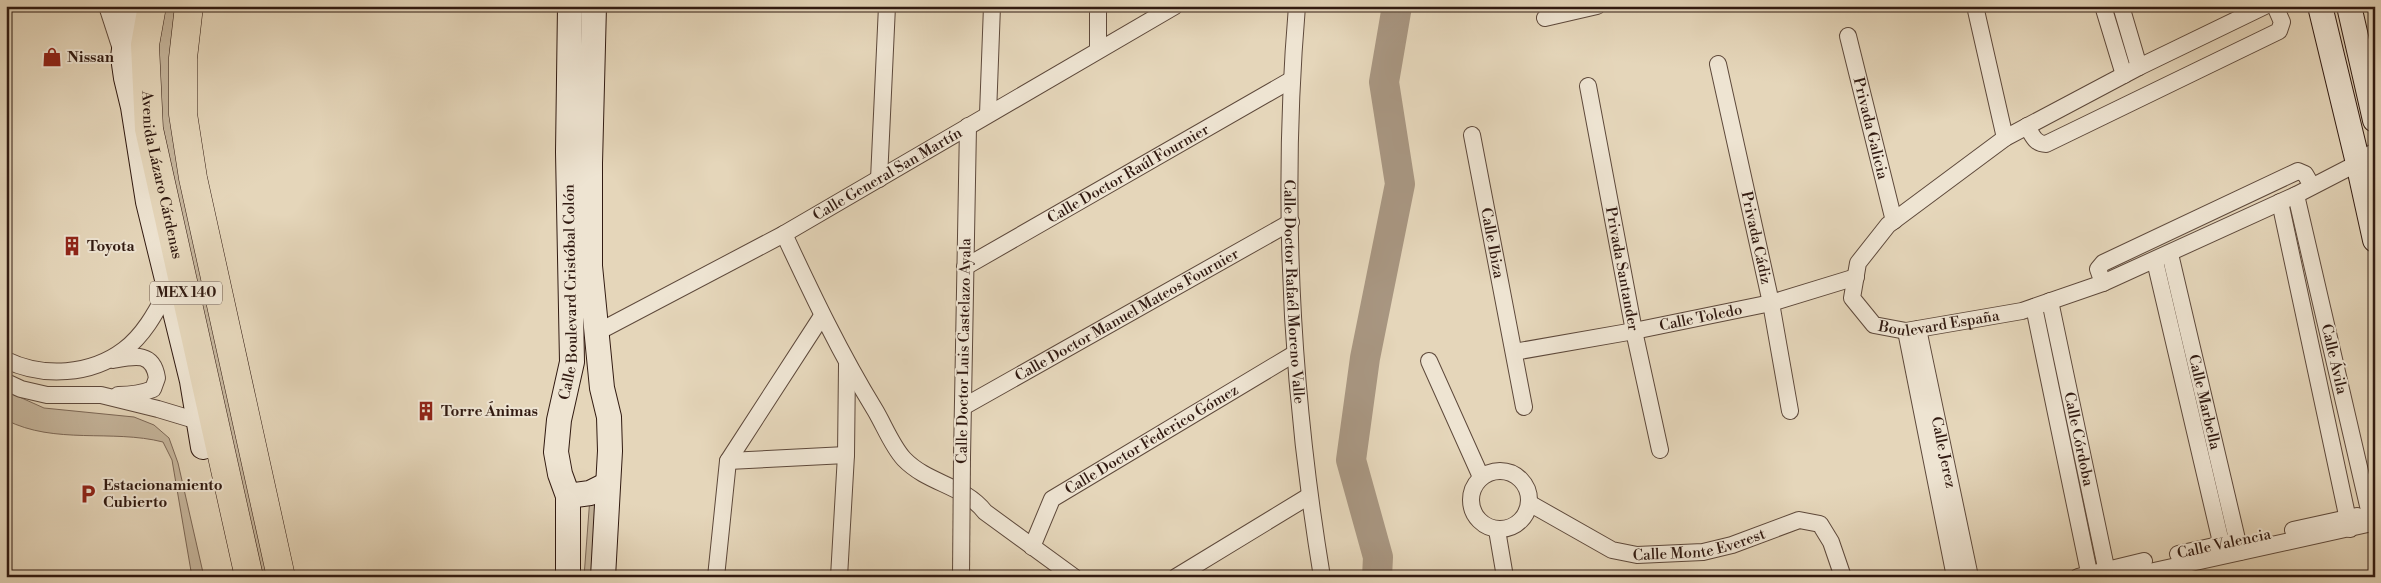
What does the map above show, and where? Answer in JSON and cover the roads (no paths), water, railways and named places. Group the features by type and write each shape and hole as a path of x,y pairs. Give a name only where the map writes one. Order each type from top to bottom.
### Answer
{"highway":[{"name":"Avenida Lázaro Cárdenas","path":"152,6 145,45 149,129 249,577"},
{"name":"Avenida Lázaro Cárdenas","path":"189,6 183,58 183,114 192,178 281,577"},
{"path":"200,434 232,577"}],"street":[{"path":"107,6 123,57"},
{"name":"Avenida Lázaro Cárdenas","path":"130,6 123,57 148,202 192,381 200,434"},
{"name":"Calle Boulevard Cristóbal Colón","path":"568,577 568,496 560,474 556,452 558,420 572,362 568,162 570,6"},
{"name":"Calle Boulevard Cristóbal Colón","path":"594,6 590,266 602,388 609,417 604,577"},
{"path":"879,179 887,6"},
{"path":"988,114 992,6"},
{"path":"1098,6 1098,50"},
{"name":"Calle General San Martín","path":"596,333 784,234 1175,6"},
{"name":"Calle Doctor Rafaél Moreno Valle","path":"1297,6 1291,80 1291,222 1294,354 1309,496 1322,577"},
{"path":"1975,6 2005,138"},
{"path":"2103,6 2124,75"},
{"path":"2122,6 2138,67"},
{"path":"2027,126 2035,140 2040,144 2046,144 2279,31 2282,22 2275,6"},
{"path":"2320,6 2367,157 2375,240"},
{"path":"2349,6 2374,115"},
{"path":"1545,18 1587,7"},
{"name":"Boulevard España","path":"2251,9 2005,138 1894,221 1858,263 1852,298 1874,325 1912,330 2022,311 2103,283 2155,261 2296,195 2367,157"},
{"name":"Privada Galicia","path":"1848,36 1894,221"},
{"name":"Privada Cádiz","path":"1718,64 1771,302 1790,411"},
{"name":"Calle Doctor Raúl Fournier","path":"966,267 1291,80"},
{"name":"Privada Santander","path":"1588,86 1634,331 1660,450"},
{"name":"Calle Doctor Luis Castelazo Ayala","path":"961,577 968,126"},
{"name":"Calle Ibiza","path":"1472,135 1524,407"},
{"path":"2103,283 2098,269 2103,263 2298,172 2305,174 2312,186"},
{"name":"Calle Ávila","path":"2296,195 2371,519"},
{"name":"Calle Ávila","path":"2280,202 2348,524"},
{"name":"Calle Doctor Manuel Mateos Fournier","path":"963,407 1291,222"},
{"path":"784,234 847,365 904,458 930,480 947,484 977,502 985,512 1074,577"},
{"name":"Calle Marbella","path":"2170,254 2205,472 2231,548"},
{"name":"Calle Marbella","path":"2155,261 2221,469 2231,548"},
{"name":"Calle Toledo","path":"1514,352 1634,331 1771,302 1856,277"},
{"path":"105,361 124,350 149,323 169,288"},
{"name":"Calle Córdoba","path":"2050,301 2107,573"},
{"name":"Calle Córdoba","path":"2034,307 2070,478 2086,576"},
{"path":"716,577 728,461 822,316"},
{"path":"2306,322 2324,319"},
{"name":"Calle Jerez","path":"1912,330 1955,577"},
{"name":"Calle Jerez","path":"1912,330 1970,577"},
{"name":"Calle Doctor Federico Gómez","path":"1032,547 1052,500 1059,494 1294,354"},
{"path":"6,360 41,371 60,372 105,361 134,356 144,357 153,364 158,378 153,389 134,395 47,395 21,389 6,382"},
{"path":"1428,361 1481,477"},
{"path":"572,362 591,370 602,388"},
{"path":"839,577 846,455 847,365"},
{"path":"2051,388 2068,387"},
{"path":"100,395 158,409 200,434"},
{"path":"2329,428 2349,424"},
{"path":"728,461 846,455"},
{"path":"2205,472 2221,469"},
{"path":"1499,470 1509,472 1518,477 1524,484 1529,503 1527,512 1515,526 1497,530 1479,521 1473,513 1471,494 1474,484 1481,477 1499,470"},
{"path":"2070,478 2087,475"},
{"path":"568,496 590,493 608,484"},
{"path":"1176,577 1309,496"},
{"name":"Calle Monte Everest","path":"1529,503 1612,550 1637,556 1703,552 1732,546 1799,520 1820,524 1831,542 1843,577"},
{"name":"Calle Valencia","path":"2086,576 2371,519"},
{"path":"1497,530 1505,577"},
{"name":"Calle Valencia","path":"2127,577 2231,548"}],"waterway":[{"path":"1377,577 1378,557 1351,460 1365,358 1400,184 1384,82 1397,6"}],"place":[{"name":"Nissan","path":"52,57"},
{"name":"Toyota","path":"72,246"},
{"name":"Torre Ánimas","path":"426,411"},
{"name":"Estacionamiento Cubierto","path":"88,494"}]}
